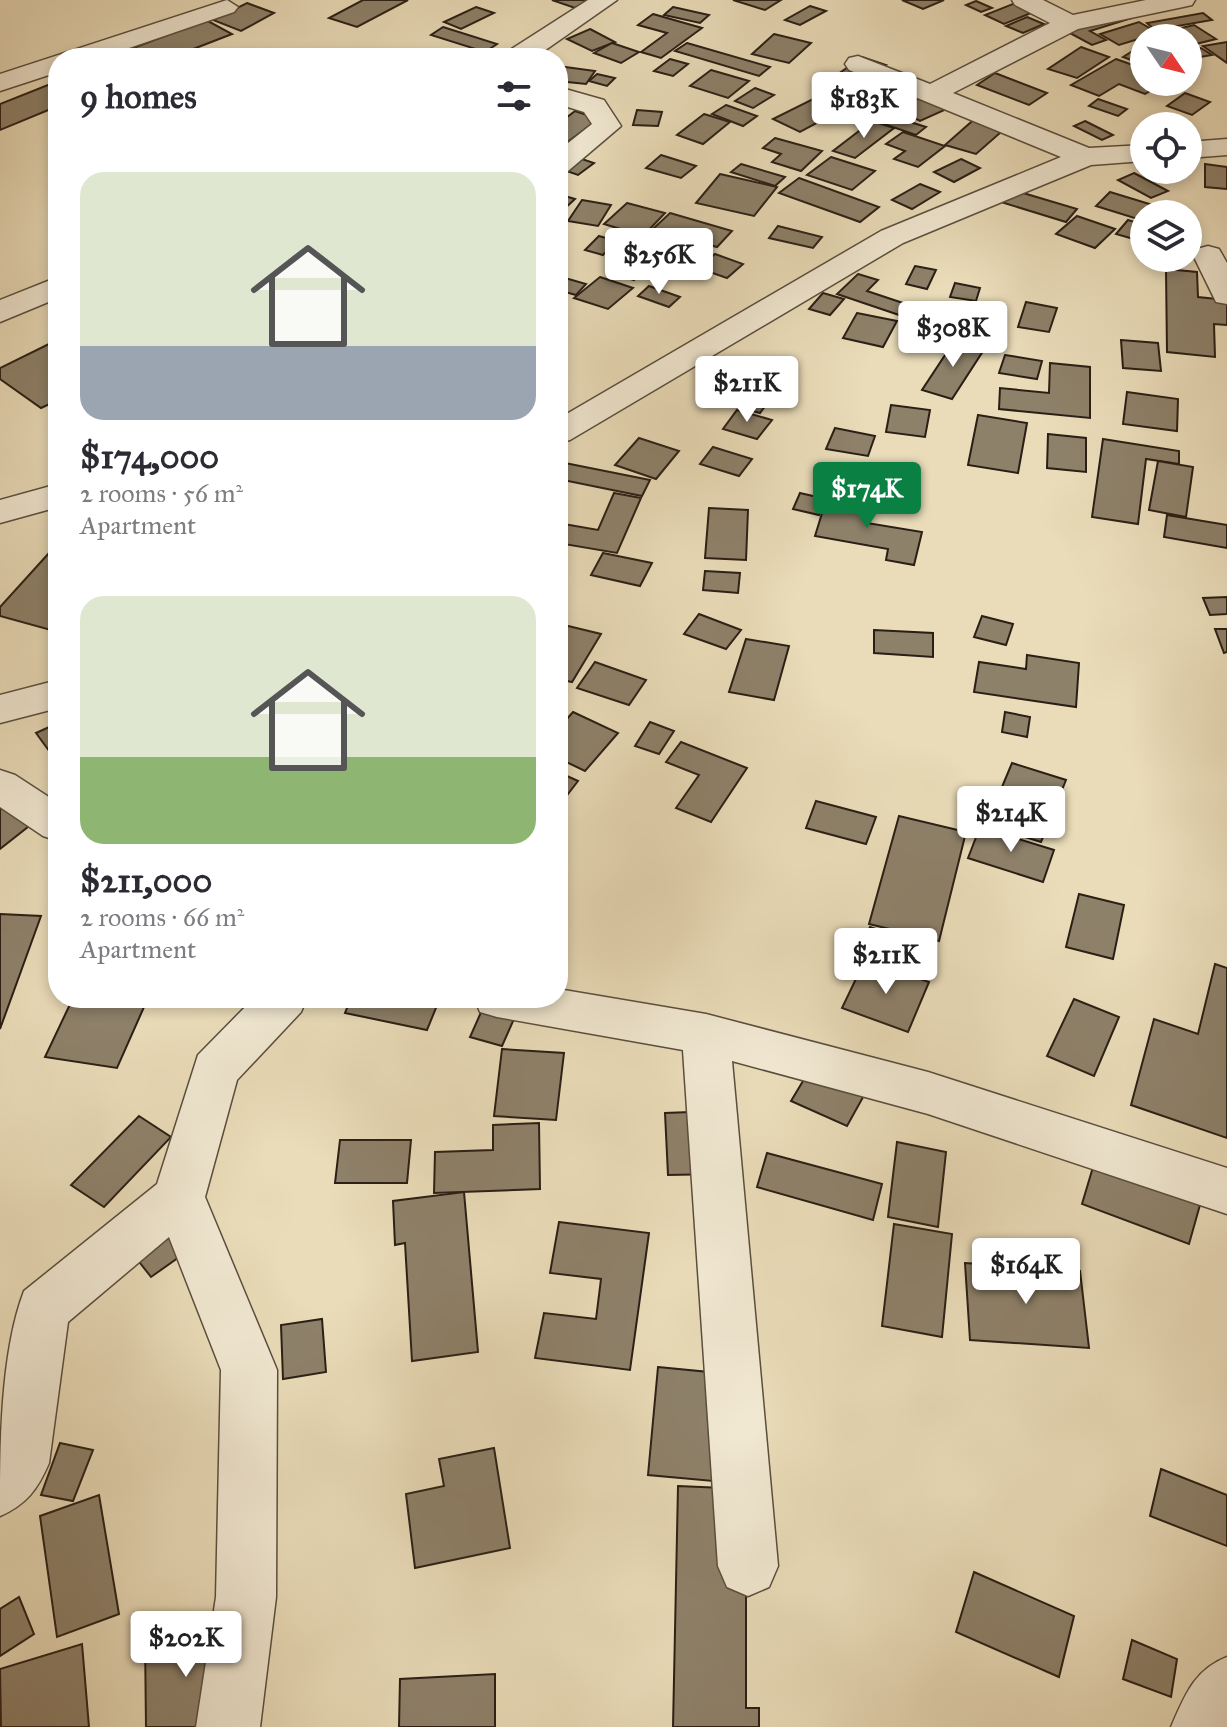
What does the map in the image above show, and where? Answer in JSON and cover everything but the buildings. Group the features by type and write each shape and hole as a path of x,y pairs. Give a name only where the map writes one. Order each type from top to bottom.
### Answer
{"street":[{"path":"531,48 605,0"},
{"path":"1024,0 1070,23"},
{"path":"931,94 1070,23 1183,0"},
{"path":"104,48 225,7"},
{"path":"858,64 1086,157"},
{"path":"0,83 48,66"},
{"path":"568,98 594,106 607,126 568,157"},
{"path":"1202,149 1227,147"},
{"path":"568,426 892,237 1086,157 1130,154"},
{"path":"1208,255 1227,295"},
{"path":"0,312 48,290"},
{"path":"0,512 48,498"},
{"path":"0,709 48,697"},
{"path":"0,786 48,818"},
{"path":"0,1487 20,1463 43,1309 179,1197 215,1070 274,1008"},
{"path":"555,1008 706,1034 928,1093 1227,1191"},
{"path":"706,1034 748,1566"},
{"path":"179,1197 249,1370 246,1597 228,1727"},
{"path":"1203,1727 1227,1688"}]}
